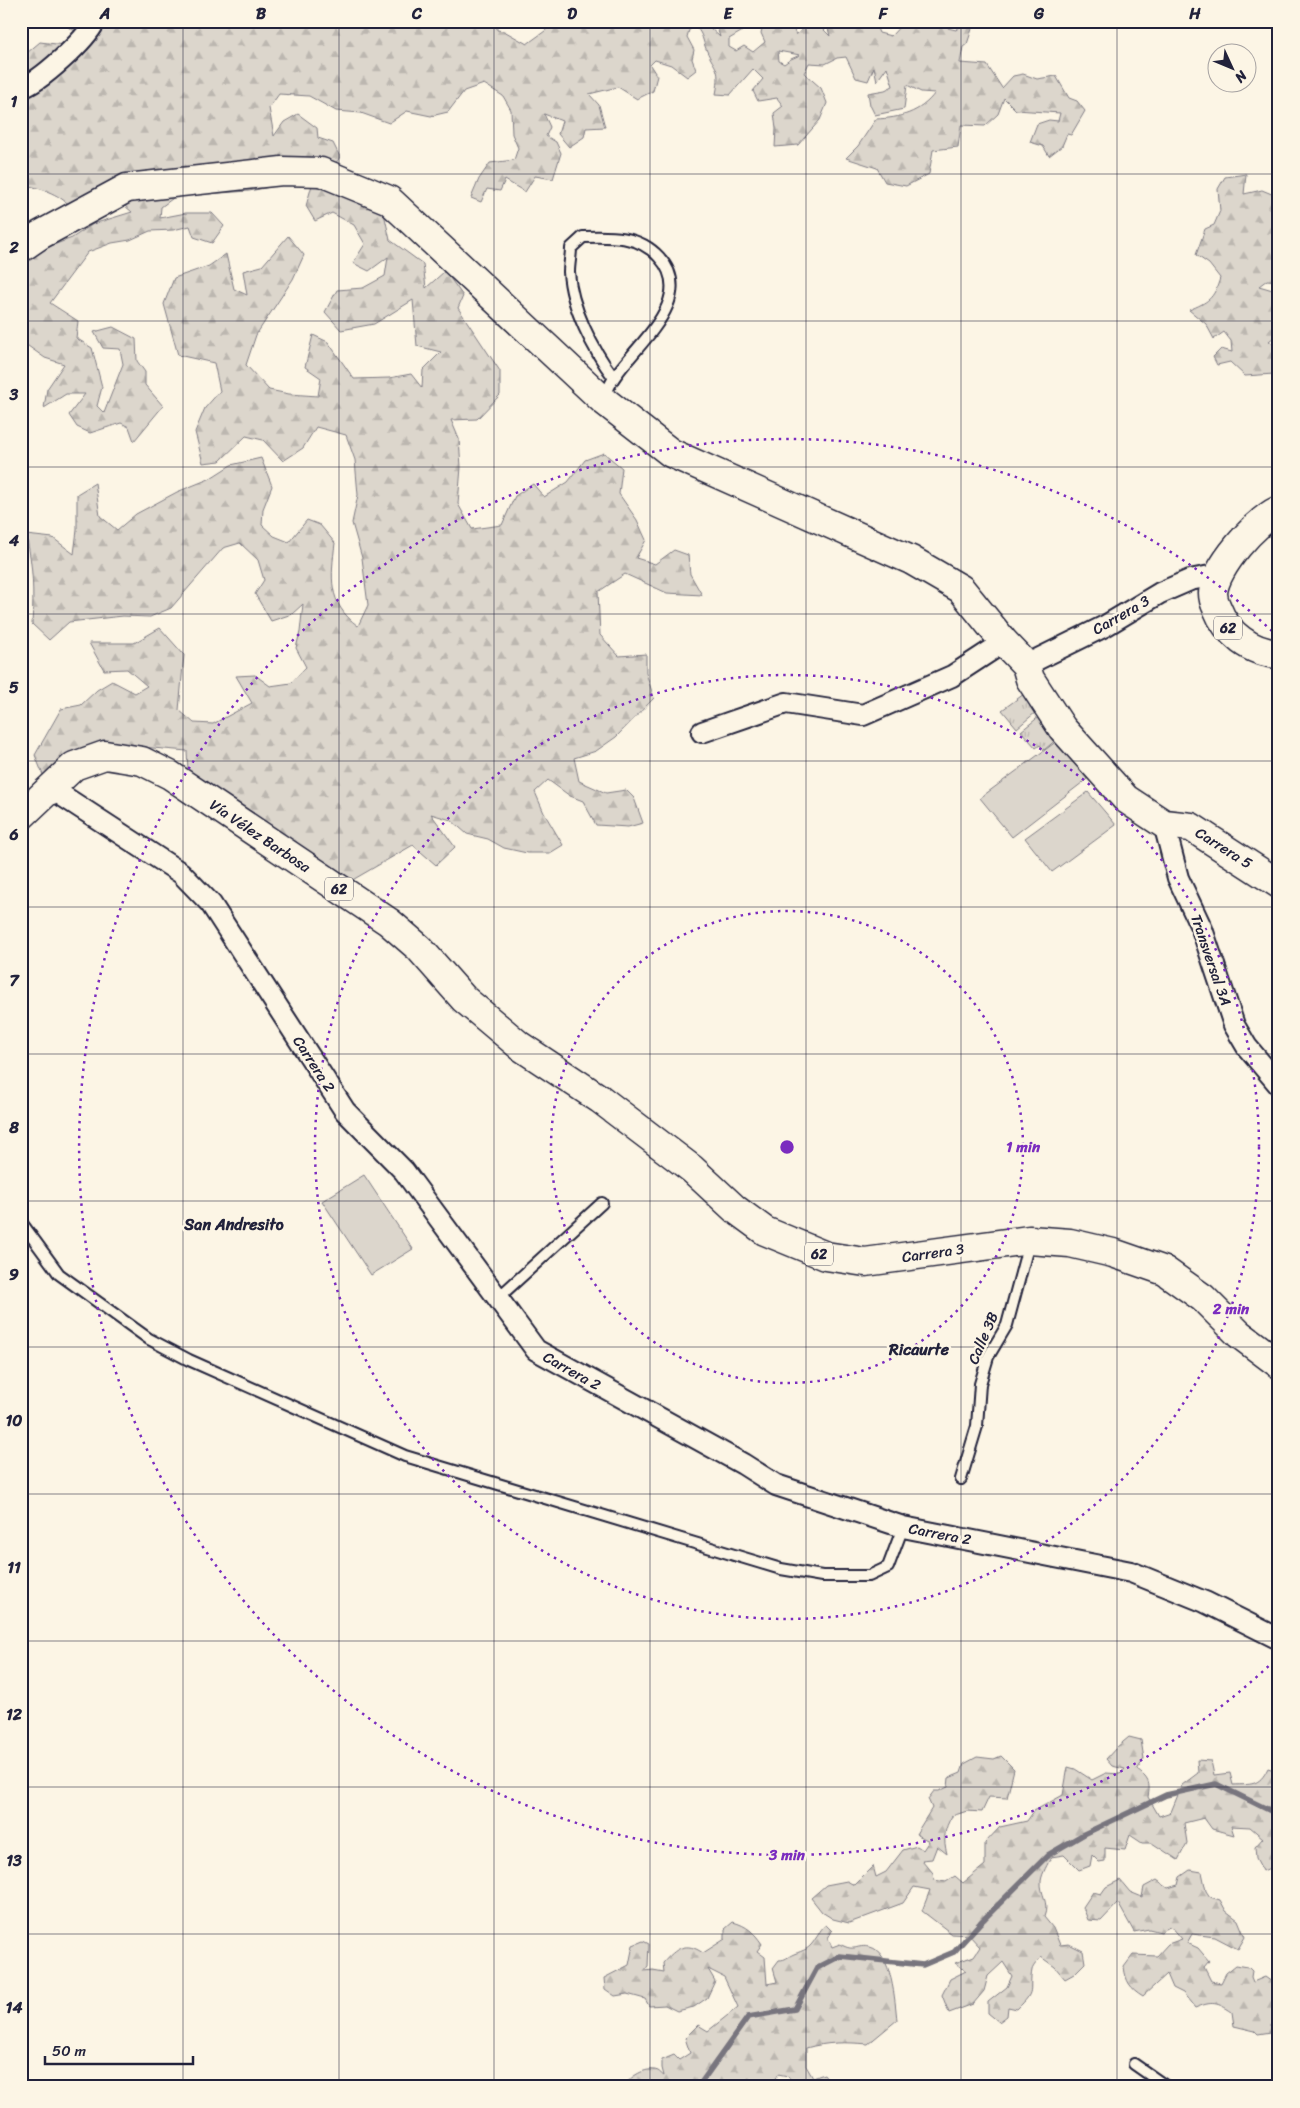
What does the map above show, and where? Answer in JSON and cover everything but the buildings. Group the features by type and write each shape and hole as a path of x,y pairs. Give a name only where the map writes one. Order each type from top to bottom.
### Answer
{"main road":[{"path":"21,248 127,188 282,171 321,172 388,200 609,389 671,453 911,560 961,589 1026,666 1030,679 1062,728 1126,799 1164,824"},
{"name":"62","path":"1279,510 1269,514 1241,542 1220,574 1213,593 1220,615 1232,633 1250,646 1261,651 1279,654"},
{"name":"Vía Vélez Barbosa","path":"21,816 52,789 74,766 105,755 142,761 170,775 388,922 419,948 464,1000 520,1046 600,1099"},
{"name":"Carrera 5","path":"1164,824 1191,828 1279,884"},
{"name":"Carrera 3","path":"600,1099 692,1169 734,1209 765,1231 826,1256 865,1262 1029,1240 1047,1240 1087,1247 1165,1271 1203,1298 1239,1334 1279,1364"}],"street":[{"path":"21,88 31,85 58,64 95,21"},
{"name":"Carrera 3","path":"1026,666 1105,626 1160,593 1190,580 1220,574"},
{"path":"702,732 786,703 862,715 952,676 1004,642"},
{"name":"Carrera 2","path":"52,789 181,873 211,904 345,1111 404,1171 536,1350 776,1485 903,1526 1131,1572 1205,1602 1279,1639"},
{"name":"Transversal 3A","path":"1164,824 1178,878 1202,928 1234,1025 1247,1047 1279,1085"}],"lane":[{"path":"611,236 638,241 654,251 667,266 672,281 670,301 660,319 609,389 599,358 573,298 569,270 571,248 583,237 611,236"},
{"path":"498,1298 602,1203"},
{"path":"21,1222 59,1274 149,1339 189,1360 405,1456 781,1569 822,1576 870,1576 888,1567 903,1526"},
{"name":"Calle 3B","path":"961,1479 977,1426 980,1384 988,1357 1007,1325 1029,1240"},
{"path":"1134,2064 1167,2087"}],"green space":[{"path":"66,21 497,21 497,30 504,31 527,44 545,31 554,21 706,21 709,27 720,37 715,21 724,21 728,24 738,21 746,29 729,39 729,47 736,51 744,46 753,52 765,42 761,33 764,21 790,21 796,35 809,23 819,25 830,36 826,21 874,21 879,33 891,36 904,22 893,24 880,21 948,21 948,28 956,30 962,25 972,29 967,44 963,47 960,63 987,65 1002,88 1013,76 1023,74 1037,79 1056,76 1069,98 1077,101 1085,111 1071,135 1067,134 1062,146 1049,156 1043,146 1030,142 1037,124 1049,120 1058,121 1060,113 1016,110 1004,98 998,114 985,126 961,125 958,147 933,150 929,174 906,186 885,182 877,168 846,158 858,146 876,119 901,116 916,110 935,93 921,92 907,85 904,109 875,115 870,105 868,93 885,90 893,86 887,67 877,81 874,67 868,81 856,78 846,57 837,58 825,64 809,63 804,73 821,88 827,103 820,120 798,145 775,147 776,129 774,113 783,106 777,98 758,101 753,91 763,79 753,69 730,95 716,94 718,78 716,68 695,26 689,30 687,37 694,50 692,59 696,70 687,77 671,65 655,60 650,65 657,76 653,91 637,99 618,87 589,94 599,105 605,127 586,128 584,137 569,147 558,134 562,121 544,114 550,127 546,136 556,142 561,153 553,179 535,176 525,192 505,180 500,191 487,189 481,202 471,198 479,179 490,163 514,160 518,148 512,134 511,110 503,96 484,84 464,91 448,112 431,116 407,111 389,123 361,113 336,111 309,96 279,94 269,108 274,136 284,122 298,114 317,128 318,138 333,143 340,157 334,166 286,184 249,191 176,196 161,207 160,218 186,213 212,213 224,226 212,243 194,237 190,226 173,230 150,231 130,240 112,243 88,252 50,303 78,321 76,338 92,348 102,387 97,406 104,413 123,364 120,349 103,348 94,332 113,327 136,339 137,361 145,372 145,385 163,406 134,441 129,427 121,423 90,433 77,427 69,415 85,394 66,394 44,408 47,389 64,364 45,358 21,341 21,268 31,257 48,247 72,238 93,224 132,212 125,206 77,212 64,200 52,193 21,184 21,58 40,42 64,45 88,36 69,28","holes":["778,51 800,55 784,64 779,61"]},
{"path":"1246,174 1244,194 1262,190 1279,197 1279,281 1267,280 1259,286 1276,291 1279,294 1279,333 1269,341 1279,348 1279,376 1274,374 1245,376 1230,362 1217,365 1213,357 1221,349 1232,352 1231,341 1224,332 1214,339 1206,324 1189,310 1201,305 1213,295 1220,278 1209,264 1196,255 1205,229 1214,225 1220,211 1218,189 1225,177"},
{"path":"312,185 383,209 390,240 423,264 426,288 445,271 463,296 458,308 500,371 500,395 477,419 451,420 459,439 461,467 458,504 472,529 502,525 515,496 533,484 544,497 568,482 585,460 604,453 622,468 619,494 637,520 646,540 636,558 655,564 674,550 688,555 690,574 702,595 667,593 625,574 598,592 600,635 619,656 646,654 646,673 654,698 616,737 596,751 574,758 579,781 606,793 626,790 634,798 643,823 628,827 596,825 583,801 570,796 548,780 535,792 544,813 563,845 550,853 527,853 504,848 488,839 467,834 451,820 431,814 455,847 436,865 413,845 349,882 188,771 187,751 130,746 45,780 35,755 61,709 81,705 97,690 112,681 135,693 147,686 127,669 104,670 89,643 134,643 160,628 184,655 179,710 194,723 213,724 252,703 236,676 255,675 270,686 291,683 306,667 296,648 303,604 292,614 271,621 255,594 264,580 258,560 240,543 223,548 171,608 150,617 123,616 69,622 49,640 32,624 32,579 26,535 53,538 74,554 77,530 77,494 95,483 100,516 117,530 136,514 177,492 209,479 231,465 261,458 272,486 263,509 262,525 274,536 289,542 307,520 320,525 335,543 333,589 341,608 358,626 368,605 362,558 352,523 358,495 355,460 346,435 316,427 303,448 283,461 263,440 246,436 220,461 203,463 195,432 205,408 220,391 214,363 178,355 164,304 174,278 209,266 226,254 234,289 247,295 243,271 262,266 288,236 304,255 293,279 256,335 246,365 269,390 289,394 318,396 321,378 305,367 313,335 328,342 354,379 389,378 411,374 422,388 423,370 441,352 417,346 413,300 374,324 341,330 325,312 337,290 363,288 385,276 388,257 369,271 353,263 365,244 354,225 332,213 315,221 306,206"},
{"path":"1024,694 1036,712 1017,728 1002,710"},
{"path":"1040,716 1057,739 1044,750 1040,745 1036,748 1021,731"},
{"path":"1057,741 1087,779 1012,837 980,798"},
{"path":"1088,792 1116,825 1052,872 1025,838"},
{"path":"364,1175 413,1249 371,1275 322,1201"},
{"path":"1129,1737 1141,1740 1144,1759 1137,1770 1148,1781 1148,1797 1159,1816 1171,1812 1182,1785 1198,1773 1197,1760 1211,1761 1214,1775 1230,1773 1233,1785 1254,1783 1261,1779 1268,1768 1277,1771 1279,1776 1279,1864 1263,1871 1256,1858 1255,1847 1263,1838 1250,1827 1231,1826 1234,1835 1212,1829 1204,1818 1184,1823 1187,1843 1178,1860 1152,1843 1142,1843 1130,1835 1125,1850 1105,1848 1105,1861 1099,1862 1092,1855 1090,1866 1079,1870 1064,1855 1051,1857 1041,1881 1046,1907 1044,1917 1053,1928 1060,1945 1069,1944 1083,1951 1085,1963 1074,1974 1065,1979 1055,1967 1041,1957 1032,1970 1030,1991 1027,1998 1017,2009 1008,2007 1007,2016 999,2022 988,2013 988,2002 1007,1987 1012,1976 1003,1962 988,1976 984,1991 973,2004 949,2013 942,1995 950,1979 966,1971 955,1963 974,1956 980,1947 969,1935 952,1934 922,1911 930,1890 914,1887 903,1903 849,1923 833,1919 822,1912 811,1898 826,1885 847,1881 854,1885 873,1866 876,1877 886,1872 903,1850 917,1846 923,1850 929,1841 916,1834 932,1808 928,1799 934,1791 948,1787 949,1778 961,1773 964,1764 977,1757 994,1759 1001,1756 1014,1769 1007,1798 989,1797 982,1812 967,1811 952,1816 945,1834 947,1854 937,1846 932,1859 922,1860 933,1873 934,1880 946,1882 955,1876 963,1883 985,1865 985,1843 1000,1827 1027,1821 1034,1811 1063,1795 1068,1767 1075,1769 1092,1780 1106,1773 1120,1774 1125,1769 1112,1766 1106,1759"},
{"path":"1190,1870 1202,1872 1206,1891 1210,1897 1220,1900 1226,1911 1238,1920 1245,1937 1238,1949 1215,1937 1192,1934 1187,1943 1198,1948 1209,1961 1204,1967 1211,1981 1221,1983 1226,1973 1236,1965 1248,1967 1252,1971 1251,1977 1253,1982 1265,1977 1279,1984 1279,2026 1271,2024 1271,2032 1258,2034 1255,2031 1234,2026 1232,2012 1218,2004 1206,2004 1195,2008 1183,1993 1173,1988 1167,1974 1143,1996 1132,1987 1127,1981 1124,1967 1133,1955 1157,1956 1168,1944 1182,1939 1171,1926 1161,1932 1149,1929 1134,1932 1118,1903 1101,1921 1088,1920 1083,1907 1093,1892 1101,1894 1106,1887 1120,1880 1130,1892 1142,1897 1144,1887 1157,1880 1168,1888 1178,1885 1180,1877"},
{"path":"733,1922 750,1930 762,1944 757,1951 765,1957 767,1984 777,1982 773,1968 779,1960 809,1947 826,1925 832,1931 828,1938 832,1947 840,1944 849,1948 870,1947 877,1951 888,1968 897,2020 868,2044 837,2043 806,2048 806,2066 813,2078 824,2074 832,2084 841,2087 796,2087 788,2076 778,2074 774,2083 765,2087 734,2087 730,2084 717,2087 624,2087 634,2076 643,2071 658,2071 664,2076 662,2060 674,2055 679,2060 690,2053 685,2038 698,2025 708,2031 738,2007 724,1977 708,1969 715,1981 707,1998 694,2007 677,2011 665,2005 649,2006 645,1999 627,1994 615,1996 605,1989 604,1978 629,1965 633,1945 643,1941 649,1944 648,1966 644,1971 664,1972 663,1963 672,1953 681,1948 691,1947 703,1953 725,1939 725,1929"}],"waterway":[{"path":"698,2087 748,2017 795,2009 817,1968 840,1956 923,1965 954,1952 980,1923 1048,1855 1084,1834 1166,1795 1216,1784 1271,1811 1279,1817"}],"district":[{"name":"San Andresito","path":"234,1224"},
{"name":"Ricaurte","path":"919,1349"}]}
